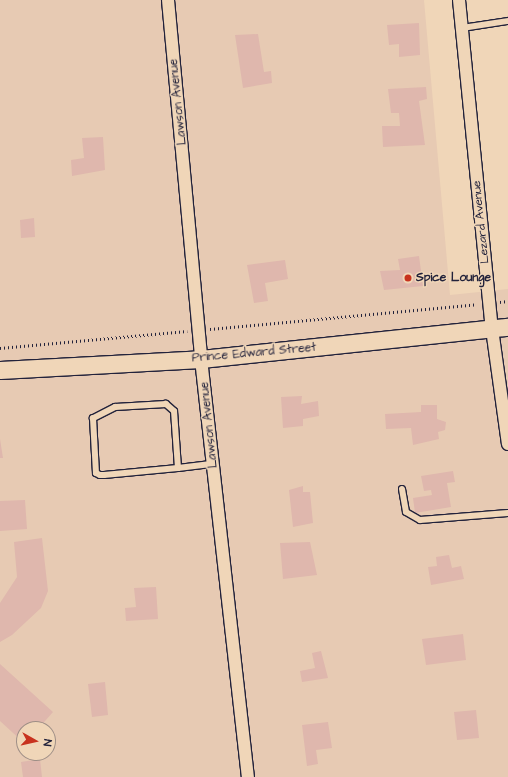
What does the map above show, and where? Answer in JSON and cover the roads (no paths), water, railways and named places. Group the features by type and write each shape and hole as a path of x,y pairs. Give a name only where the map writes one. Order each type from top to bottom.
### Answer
{"main road":[{"name":"Prince Edward Street","path":"0,370 201,359 500,328"}],"street":[{"name":"Lawson Avenue","path":"168,0 201,359 248,777"},
{"name":"Lezard Avenue","path":"459,0 490,303 500,328 508,444"}],"lane":[{"path":"462,28 508,21"},
{"path":"178,468 174,411 166,404 115,407 92,418 96,473 178,468 213,464"},
{"path":"402,489 406,512 420,520 508,513"}],"place":[{"name":"Spice Lounge","path":"408,278"}]}
